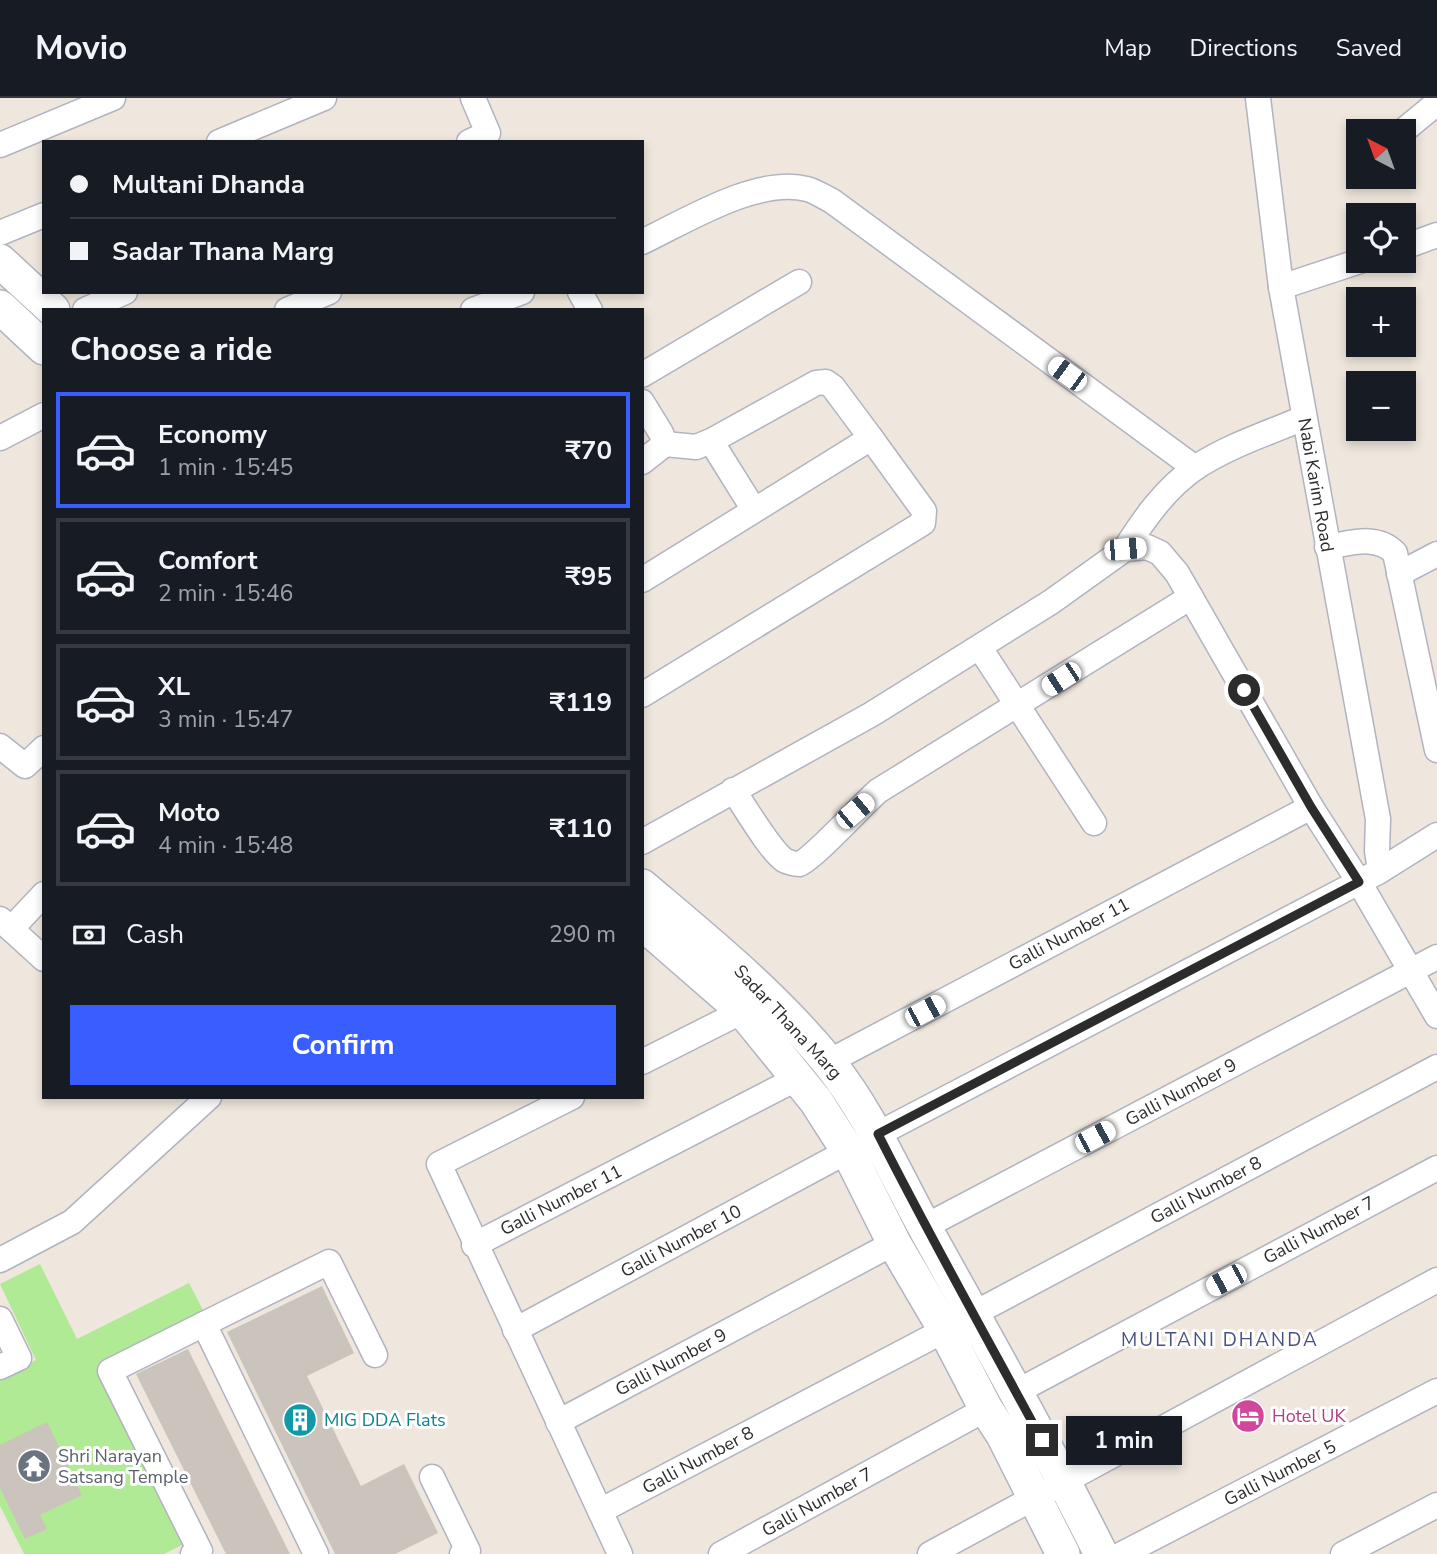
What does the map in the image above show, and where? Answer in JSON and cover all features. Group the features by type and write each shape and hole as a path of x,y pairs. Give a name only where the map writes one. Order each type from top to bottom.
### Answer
{"street":[{"path":"0,145 113,98"},
{"path":"224,140 324,98"},
{"path":"472,98 483,139"},
{"name":"Nabi Karim Road","path":"1258,98 1281,287 1378,819 1377,851 1372,875"},
{"path":"1416,120 1437,103"},
{"path":"644,241 732,200 775,187 807,189 832,201 1195,468"},
{"path":"0,233 42,216"},
{"path":"1416,243 1437,236"},
{"path":"0,261 50,308"},
{"path":"1281,287 1346,266"},
{"path":"644,374 799,282"},
{"path":"89,308 121,294"},
{"path":"292,308 324,294"},
{"path":"478,308 517,294"},
{"path":"0,307 42,346"},
{"path":"644,460 665,444 696,447 711,441 816,383 825,382 833,387 924,510 923,523 644,694"},
{"path":"644,405 665,444"},
{"path":"0,438 42,416"},
{"path":"644,841 873,714 1051,603 1125,549 1146,516 1195,468 1233,447 1304,418"},
{"path":"644,579 871,438"},
{"path":"711,441 754,510"},
{"path":"1327,547 1371,540 1386,544 1395,553 1437,750"},
{"path":"1125,549 1147,547 1160,553 1177,573 1311,807 1372,875 1412,971 1437,1016"},
{"path":"1399,574 1437,554"},
{"path":"733,790 775,851 785,862 798,864 814,855 855,811 878,791 1191,597"},
{"path":"980,648 1094,823"},
{"path":"0,746 25,766 42,750"},
{"name":"Galli Number 11","path":"828,1062 1311,807"},
{"path":"878,1134 1372,875 1437,835"},
{"name":"Sadar Thana Marg","path":"644,888 763,990 828,1062 878,1134 924,1227 975,1313 1101,1554"},
{"path":"42,896 6,924 42,957"},
{"name":"Sadar Thana Marg","path":"647,936 743,1011 798,1078 848,1151 894,1243 945,1330 986,1409 1003,1434 1063,1554"},
{"name":"Galli Number 9","path":"924,1227 1437,957"},
{"path":"644,1061 743,1011"},
{"name":"Galli Number 8","path":"975,1313 1437,1067"},
{"name":"Galli Number 11","path":"474,1245 798,1078"},
{"path":"568,1099 439,1164 474,1245 620,1554"},
{"path":"0,1260 72,1222 197,1101"},
{"name":"Galli Number 10","path":"515,1330 848,1151"},
{"name":"Galli Number 7","path":"1016,1392 1437,1168"},
{"name":"Galli Number 9","path":"558,1422 894,1243"},
{"path":"193,1554 200,1551 110,1371 329,1262 375,1355"},
{"path":"930,1554 1437,1280"},
{"path":"0,1319 19,1358 0,1367"},
{"path":"204,1324 316,1554"},
{"name":"Galli Number 8","path":"600,1511 945,1330"},
{"name":"Galli Number 5","path":"1122,1554 1437,1391"},
{"name":"Galli Number 7","path":"721,1554 986,1409"},
{"path":"432,1477 468,1551 462,1554"},
{"path":"1343,1554 1437,1505"}],"green space":[{"path":"40,1264 77,1339 189,1283 206,1316 98,1370 184,1544 164,1554 24,1554 0,1506 0,1378 36,1360 0,1284"}],"building":[{"name":"MIG DDA Flats","path":"322,1286 354,1353 307,1376 361,1486 404,1464 438,1533 395,1554 335,1554 227,1332"},
{"path":"188,1349 290,1554 226,1554 136,1374"},
{"name":"Shri Narayan Satsang Temple","path":"47,1422 82,1495 40,1515 47,1529 25,1539 0,1488 0,1445"}],"place":[{"name":"Hotel UK","path":"1248,1416"},
{"name":"MIG DDA Flats","path":"300,1420"},
{"name":"Shri Narayan Satsang Temple","path":"34,1466"}],"district":[{"name":"MULTANI DHANDA","path":"1220,1339"}],"route":[{"path":"1042,1440 975,1313 924,1227 878,1134 1359,882 1311,807 1244,690"}]}
